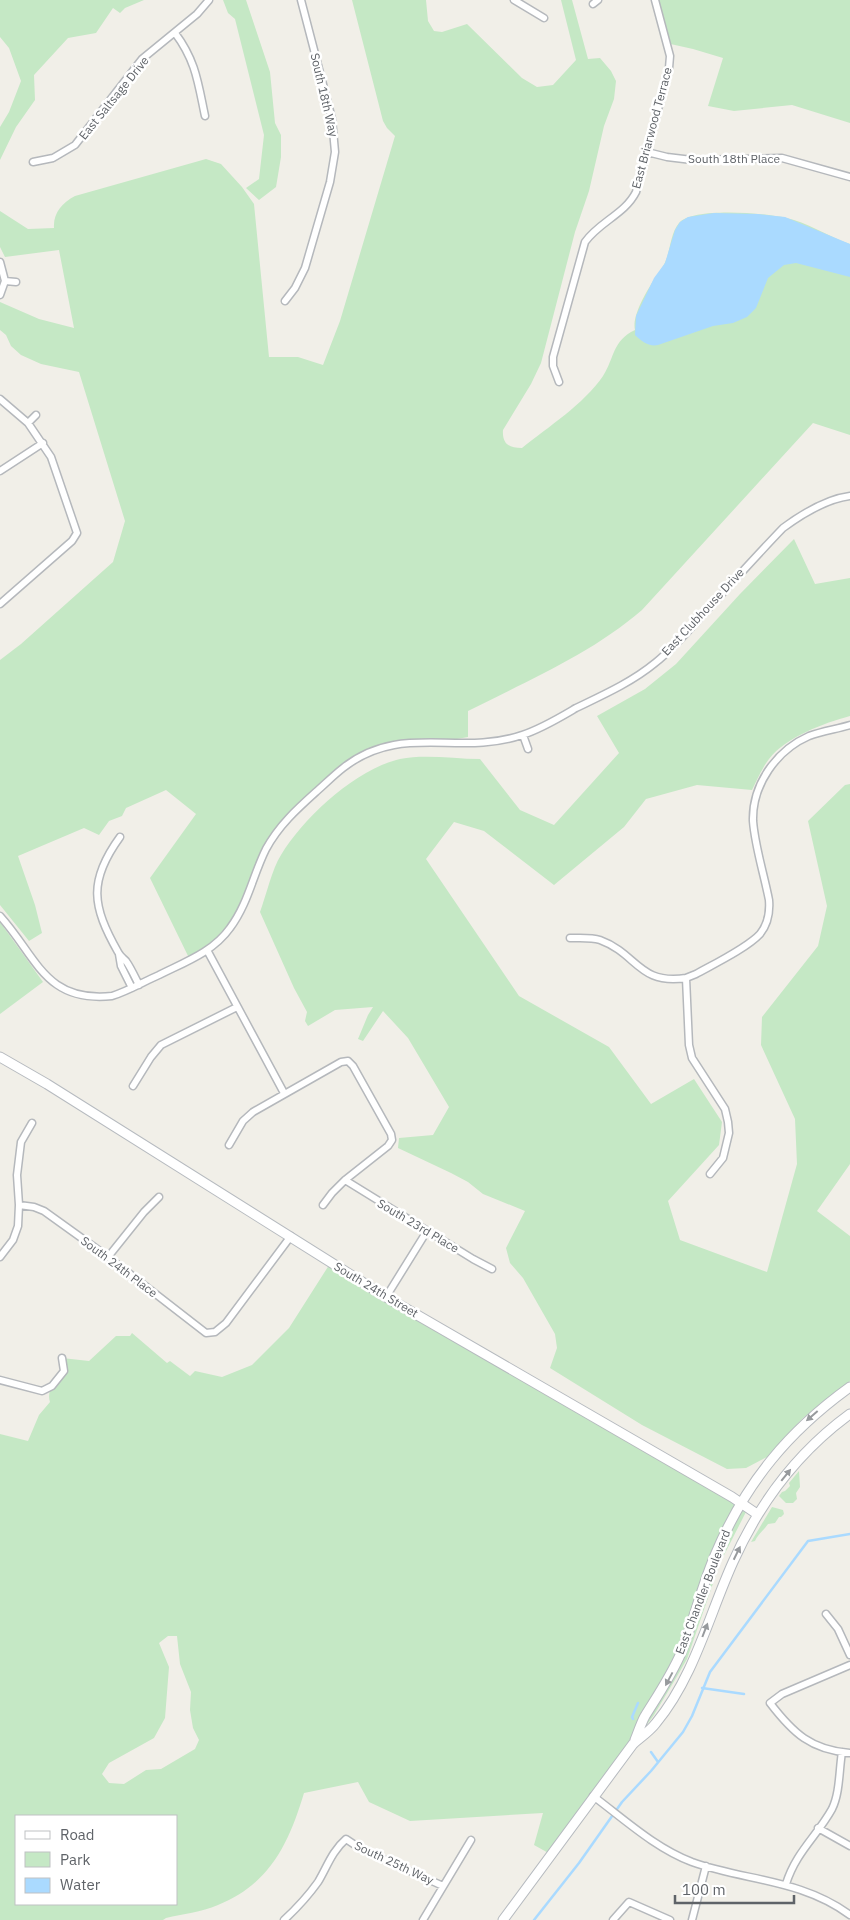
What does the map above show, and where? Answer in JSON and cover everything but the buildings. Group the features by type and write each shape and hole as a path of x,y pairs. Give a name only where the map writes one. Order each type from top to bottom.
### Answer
{"main road":[{"name":"South 24th Street","path":"0,1057 47,1084 386,1297 758,1514"},
{"name":"East Chandler Boulevard","path":"633,1744 645,1717 662,1692 675,1667 715,1554 732,1517 748,1490 783,1444 823,1406 850,1387"},
{"name":"East Chandler Boulevard","path":"503,1920 633,1744 655,1725 673,1699 693,1661 733,1561 758,1514 804,1454 850,1414"}],"street":[{"name":"East Saltsage Drive","path":"33,162 53,158 75,145 142,59 198,14 209,0"},
{"name":"South 18th Way","path":"285,301 296,288 304,268 332,170 335,152 332,119 301,0"},
{"path":"514,0 544,18"},
{"name":"East Briarwood Terrace","path":"559,382 553,366 553,357 585,242 596,229 632,200 647,152 670,62 655,0"},
{"path":"175,33 185,46 194,64 205,116"},
{"name":"South 18th Place","path":"647,152 692,160 782,158 850,177"},
{"path":"0,262 5,281 0,295"},
{"path":"5,281 16,282"},
{"path":"0,399 28,423 51,457 77,533 72,541 0,604"},
{"path":"28,423 36,415"},
{"path":"0,471 42,443"},
{"name":"East Clubhouse Drive","path":"0,916 48,979 64,990 89,997 101,998 112,996 135,986 207,950 230,929 244,907 261,860 278,828 343,767 378,748 400,743 416,741 469,744 488,743 523,735 639,675 656,663 679,641 783,528 804,514 850,496"},
{"path":"570,938 590,938 606,943 647,973 661,979 686,978 696,974 751,942 761,933 770,910 770,900 753,820 759,788 766,774 788,748 810,736 850,725"},
{"path":"523,735 528,749"},
{"path":"120,837 104,860 97,878 99,909 119,954 127,963 135,986"},
{"path":"207,950 284,1092"},
{"path":"119,954 120,966 135,986"},
{"path":"120,966 127,963"},
{"path":"686,978 689,1046 692,1058 725,1109 728,1122 729,1133 723,1158 710,1174"},
{"path":"134,1086 151,1057 162,1045 237,1007"},
{"path":"229,1146 243,1121 253,1112 284,1092 341,1062 348,1061 358,1074 391,1134 392,1140 388,1146 345,1180 323,1205"},
{"path":"0,1257 13,1240 18,1226 17,1175 21,1142 32,1123"},
{"name":"South 23rd Place","path":"345,1180 492,1269"},
{"path":"108,1257 144,1212 159,1197"},
{"name":"South 24th Place","path":"19,1205 34,1207 44,1211 108,1257 206,1333 215,1332 226,1322 290,1236"},
{"path":"386,1297 427,1231"},
{"path":"0,1380 42,1391 52,1386 64,1371 62,1358"},
{"path":"826,1614 838,1629 850,1655"},
{"path":"850,1665 782,1694 770,1703 787,1724 811,1744 825,1749 850,1753"},
{"path":"786,1884 799,1855 835,1801 842,1752"},
{"path":"594,1796 674,1854 706,1866 786,1884 832,1902 850,1915"},
{"path":"818,1828 850,1846"},
{"name":"South 25th Way","path":"284,1920 305,1900 335,1851 346,1840 361,1850 443,1886"},
{"path":"423,1920 471,1840"},
{"path":"692,1920 706,1866"},
{"path":"613,1920 629,1902 670,1920"}],"green space":[{"path":"0,0 144,0 125,8 120,13 113,8 96,33 68,38 34,75 35,100 16,127 0,160 0,127 9,112 21,81 9,48 0,37"},
{"path":"223,0 246,0 270,72 275,123 281,135 281,157 276,187 259,200 246,188 259,179 264,135 235,19 228,13"},
{"path":"352,0 426,0 428,21 434,31 442,32 467,24 522,78 537,87 553,85 576,60 561,0 572,0 588,59 600,58 611,71 616,81 614,99 604,126 589,191 575,232 541,363 531,384 503,430 504,439 507,444 522,448 565,415 586,396 603,376 618,344 635,330 639,307 665,263 673,233 679,223 700,214 734,212 784,217 850,244 850,435 813,423 642,610 602,640 558,666 468,711 468,737 435,743 378,748 343,767 278,828 230,929 190,960 150,878 196,814 166,790 126,808 122,816 109,821 99,835 84,828 18,856 35,905 42,933 29,941 0,905 0,660 21,644 113,562 125,521 79,372 41,364 21,355 11,346 6,335 0,330 0,302 39,319 74,328 59,250 5,257 0,247 0,211 28,229 54,228 55,218 59,209 75,196 206,159 221,164 242,187 254,204 269,357 298,357 323,365 340,321 395,136 383,121"},
{"path":"655,0 850,0 850,123 792,105 734,111 708,106 723,58 666,43"},
{"path":"794,539 815,584 850,578 850,716 817,727 785,744 766,763 752,790 697,785 646,799 624,827 554,885 484,831 454,822 426,859 519,996 609,1047 651,1104 694,1079 722,1122 719,1145 668,1201 680,1240 767,1272 797,1164 795,1119 761,1045 762,1017 818,946 827,906 808,821 845,785 850,784 850,1164 817,1211 850,1236 850,1381 803,1418 767,1457 746,1468 727,1469 642,1425 550,1368 557,1348 555,1334 523,1278 510,1263 506,1248 525,1211 483,1194 468,1182 398,1148 399,1138 433,1135 449,1107 408,1038 383,1011 363,1041 358,1039 373,1007 335,1010 308,1026 305,1021 307,1012 294,988 260,912 278,861 303,825 333,796 366,773 383,764 400,759 429,757 480,759 520,810 554,825 619,753 597,716 645,689 676,664 740,594"},
{"path":"0,922 43,982 0,1014"},
{"path":"331,1262 748,1508 720,1563 687,1659 654,1715 552,1855 534,1845 543,1813 410,1821 369,1802 358,1782 304,1793 292,1829 275,1860 251,1886 218,1905 163,1920 0,1920 0,1434 28,1441 39,1415 50,1402 49,1393 52,1385 64,1371 62,1358 89,1361 116,1336 130,1336 132,1333 167,1363 170,1361 190,1376 195,1371 222,1377 252,1365 289,1328","holes":["168,1636 177,1636 180,1664 191,1692 190,1710 193,1728 199,1740 195,1749 161,1769 146,1770 124,1784 109,1783 102,1774 109,1763 154,1738 165,1718 169,1667 159,1643"]},
{"path":"799,1471 800,1487 796,1493 797,1499 793,1503 786,1503 779,1496 790,1486 789,1483"},
{"path":"772,1507 783,1510 784,1514 775,1523 768,1524 755,1541 751,1542"}],"water":[{"path":"714,213 785,217 850,244 850,277 796,263 784,265 768,278 756,308 747,317 733,323 713,326 658,345 645,343 635,335 636,316 654,278 665,263 675,230 680,222 688,217"}],"waterway":[{"path":"534,1920 579,1863 622,1802 683,1732 692,1716 710,1672 808,1541 850,1534"},
{"path":"702,1688 744,1694"},
{"path":"633,1719 632,1717 638,1703"},
{"path":"651,1752 658,1762"}]}
